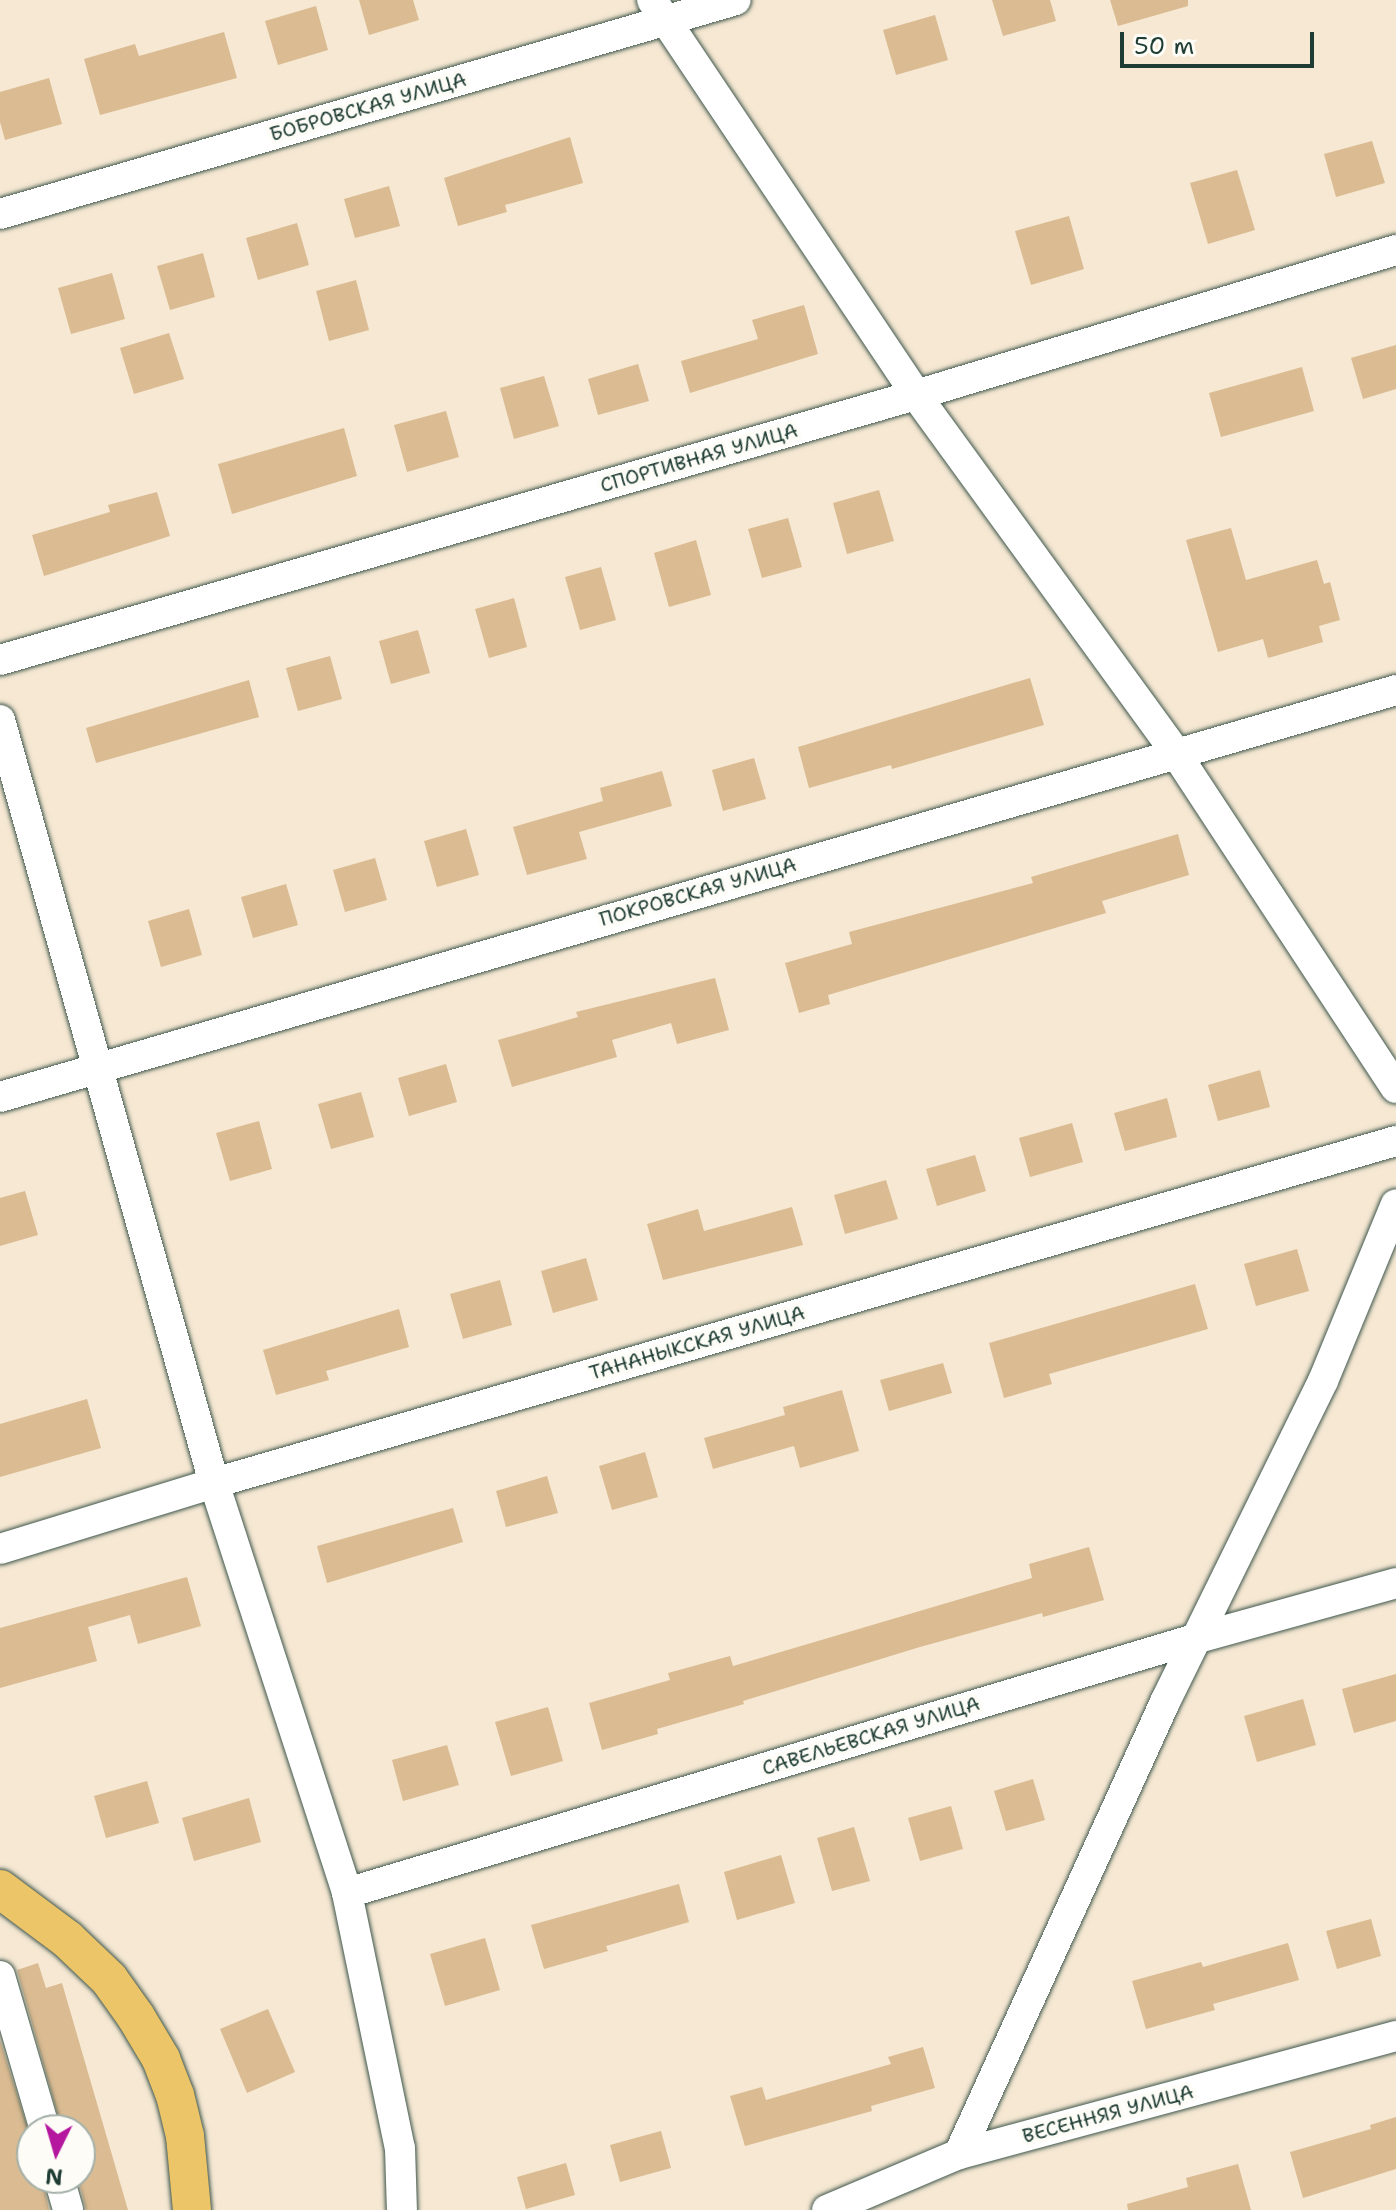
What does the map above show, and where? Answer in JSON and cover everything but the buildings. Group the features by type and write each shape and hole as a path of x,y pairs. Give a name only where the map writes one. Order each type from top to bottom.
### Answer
{"main road":[{"path":"0,1889 67,1939 109,1979 136,2017 161,2059 175,2095 185,2136 192,2210"}],"street":[{"name":"БОБРОВСКАЯ УЛИЦА","path":"0,214 659,10 736,0"},
{"path":"659,10 916,395 1175,752 1396,1088"},
{"name":"СПОРТИВНАЯ УЛИЦА","path":"0,660 916,395 1396,250"},
{"name":"ПОКРОВСКАЯ УЛИЦА","path":"0,1097 1396,690"},
{"path":"0,720 100,1067 214,1483 347,1893 400,2148 402,2210"},
{"name":"ТАНАНЫКСКАЯ УЛИЦА","path":"0,1549 214,1483 1396,1141"},
{"path":"959,2154 1198,1638 1323,1381 1396,1204"},
{"name":"САВЕЛЬЕВСКАЯ УЛИЦА","path":"347,1893 1198,1638 1396,1583"},
{"path":"0,1976 40,2114"},
{"name":"ВЕСЕННЯЯ УЛИЦА","path":"827,2210 959,2154 1396,2036"}]}
